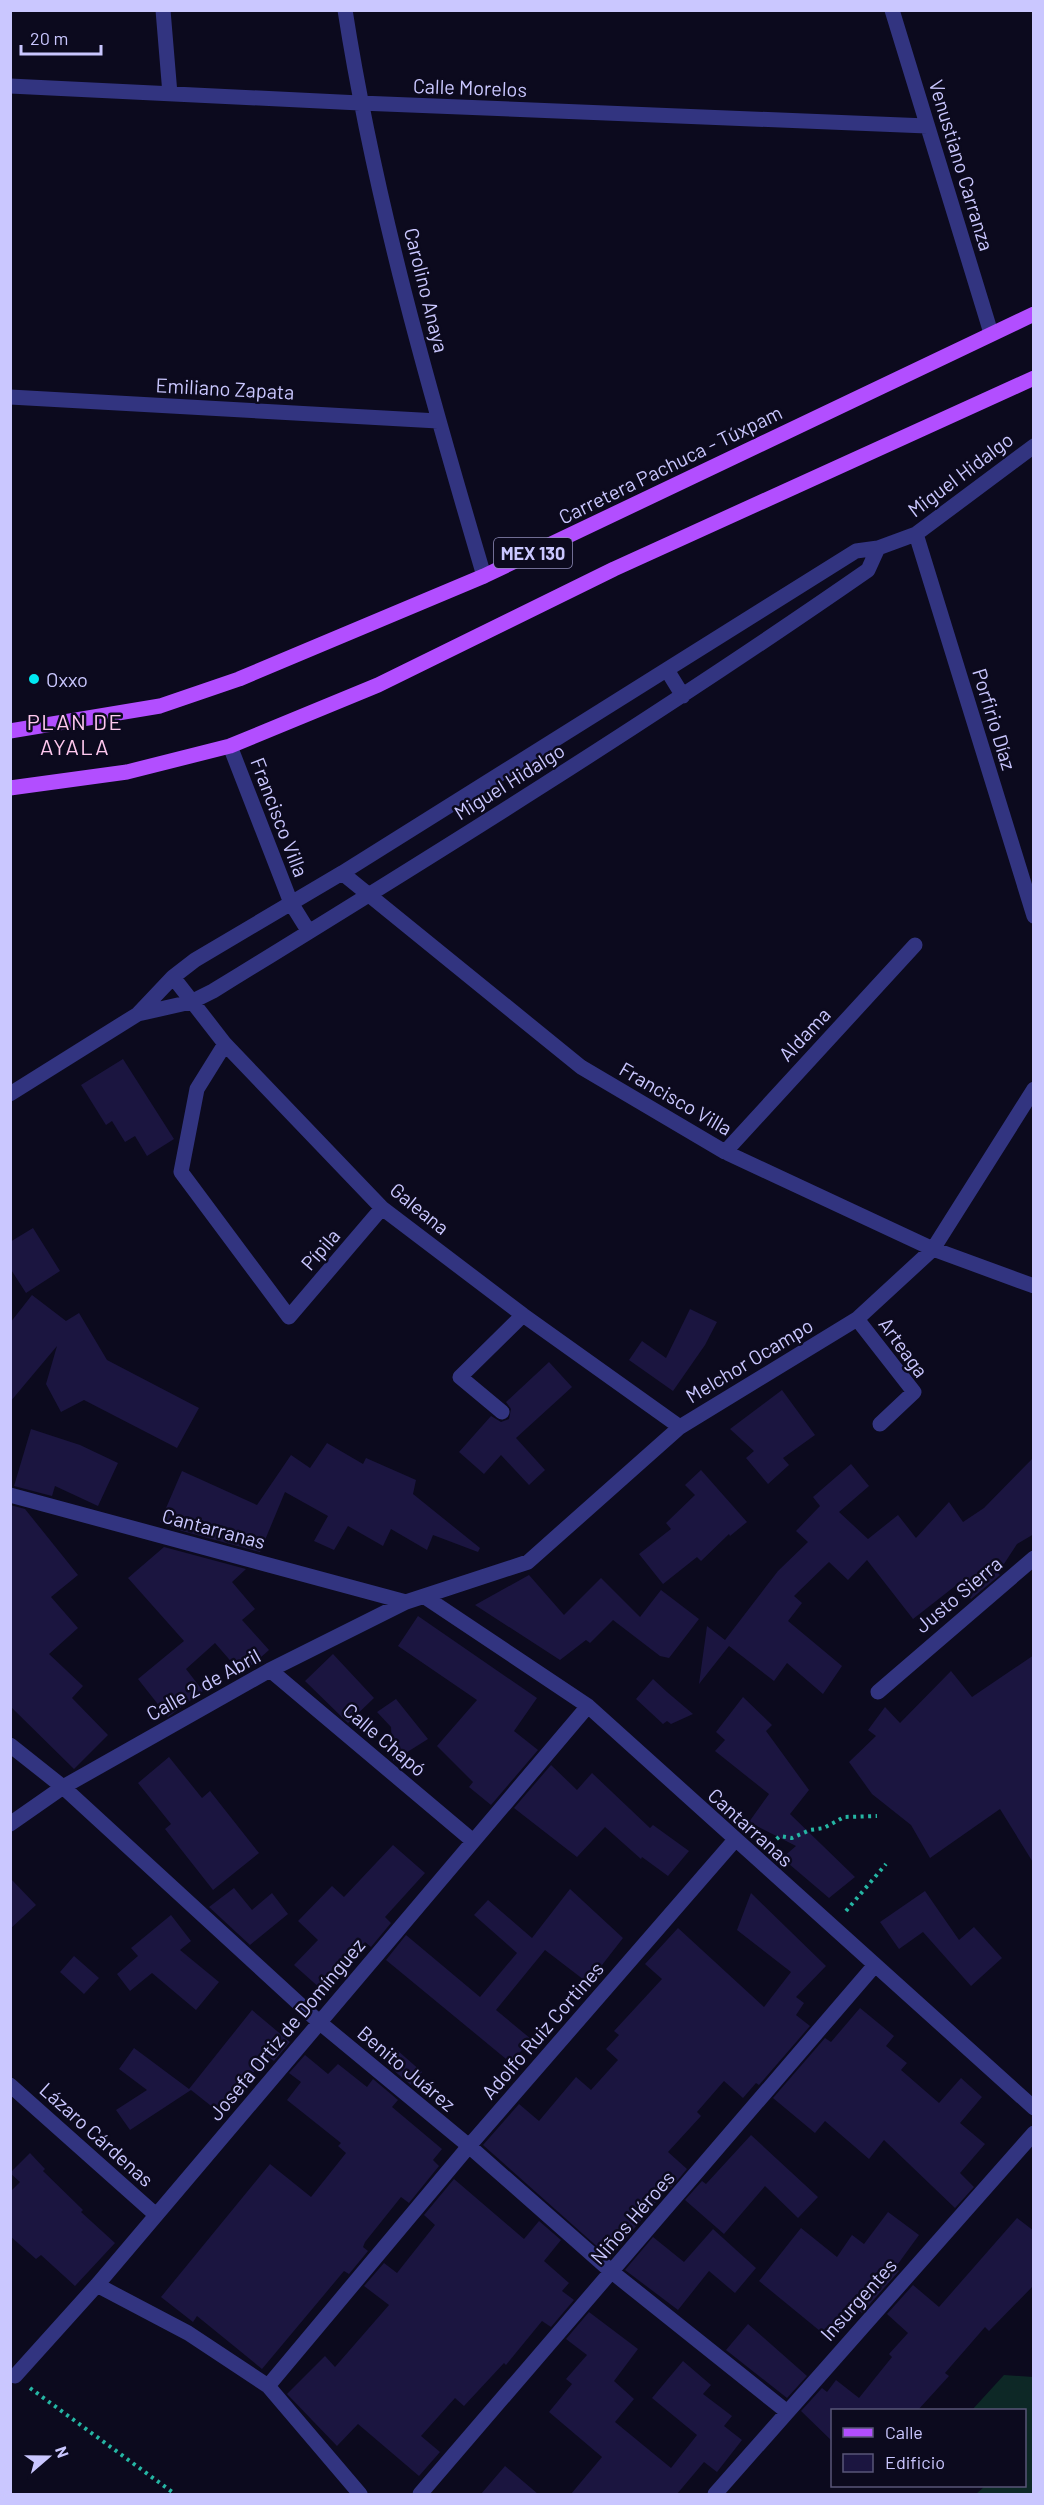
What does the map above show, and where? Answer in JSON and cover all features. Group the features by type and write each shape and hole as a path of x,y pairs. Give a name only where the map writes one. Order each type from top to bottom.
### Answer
{"main road":[{"name":"Carretera Pachuca - Túxpam","path":"10,731 160,706 239,679 484,576 1034,314"},
{"name":"MEX 130","path":"10,788 127,772 230,746 378,685 614,569 1034,378"}],"street":[{"path":"164,10 170,94"},
{"name":"Carolino Anaya","path":"345,10 360,104 438,421 484,576"},
{"name":"Venustiano Carranza","path":"892,10 992,333"},
{"name":"Calle Morelos","path":"10,86 360,104 927,126"},
{"name":"Emiliano Zapata","path":"10,397 438,421"},
{"name":"Miguel Hidalgo","path":"10,1094 138,1014 173,978 195,960 342,873 856,551 878,548 916,534 1034,446"},
{"name":"Porfirio Díaz","path":"916,534 1034,916"},
{"name":"Miguel Hidalgo","path":"138,1014 191,1002 369,895 683,696 868,570 878,548"},
{"path":"667,670 683,696"},
{"name":"Francisco Villa","path":"230,746 291,903 309,932"},
{"name":"Francisco Villa","path":"342,873 581,1067 725,1152 933,1249 1034,1286"},
{"name":"Aldama","path":"725,1152 915,945"},
{"name":"Galeana","path":"173,978 225,1044 382,1208 523,1315 680,1426"},
{"name":"Pípila","path":"225,1044 197,1089 181,1172 289,1317 382,1208"},
{"name":"Melchor Ocampo","path":"425,1597 528,1562 680,1426 858,1318 933,1249 1034,1089"},
{"path":"502,1412 460,1377 523,1315"},
{"name":"Arteaga","path":"858,1318 914,1392 880,1424"},
{"name":"Cantarranas","path":"10,1495 406,1602"},
{"name":"Justo Sierra","path":"878,1692 910,1662 1034,1558"},
{"name":"Calle 2 de Abril","path":"10,1824 63,1787 270,1670 406,1602 425,1597"},
{"name":"Cantarranas","path":"425,1597 588,1706 734,1841 1034,2108"},
{"name":"Calle Chapó","path":"270,1670 473,1841"},
{"name":"Josefa Ortiz de Domínguez","path":"15,2376 97,2285 588,1706"},
{"name":"Benito Juárez","path":"10,1745 63,1787 319,2022 469,2146 612,2272 786,2411"},
{"name":"Adolfo Ruiz Cortines","path":"268,2386 469,2146 734,1841"},
{"name":"Niños Héroes","path":"420,2494 875,1965"},
{"name":"Lázaro Cárdenas","path":"10,2085 156,2215"},
{"name":"Insurgentes","path":"714,2494 1034,2133"},
{"path":"97,2285 188,2333 268,2386 360,2494"}],"path":[{"path":"756,1859 780,1836 792,1838 810,1830 824,1828 844,1817 877,1816"},
{"path":"833,1928 859,1893 886,1863"},
{"path":"15,2376 175,2494"}],"green space":[{"path":"1004,2375 1033,2377 1033,2494 976,2494 984,2487 1026,2487 1026,2409 973,2409"}],"building":[{"path":"123,1059 174,1139 147,1156 135,1136 125,1142 112,1121 106,1125 81,1085"},
{"path":"33,1228 60,1271 26,1293 10,1268 10,1242"},
{"path":"32,1295 66,1321 79,1313 107,1360 199,1408 177,1448 84,1400 61,1412 46,1384 57,1346 10,1402 10,1323"},
{"path":"690,1309 717,1322 705,1345 673,1391 629,1360 642,1341 666,1358"},
{"path":"549,1362 572,1387 516,1438 545,1470 529,1485 501,1455 484,1474 459,1452 491,1416 501,1422 509,1419 511,1409 506,1402"},
{"path":"782,1390 815,1435 783,1458 789,1465 768,1484 746,1458 754,1451 730,1429"},
{"path":"31,1429 80,1445 118,1463 98,1506 55,1486 52,1496 14,1486"},
{"path":"327,1443 363,1464 366,1458 416,1480 413,1494 480,1548 478,1552 433,1535 427,1550 391,1529 383,1546 348,1526 334,1550 314,1541 328,1516 285,1492 260,1552 182,1531 160,1522 182,1471 257,1505 291,1455 310,1468"},
{"path":"1034,1457 1034,1534 1017,1544 998,1573 1000,1575 971,1599 959,1583 913,1619 867,1560 848,1580 829,1562 794,1596 802,1603 788,1621 842,1666 823,1694 787,1663 774,1681 729,1646 699,1684 707,1626 725,1640 778,1571 808,1542 796,1531 820,1506 813,1497 851,1464 869,1486 839,1512 868,1539 898,1515 916,1538 949,1502 963,1522 984,1508"},
{"path":"701,1470 747,1522 730,1536 729,1534 701,1561 697,1557 663,1584 639,1554 671,1529 666,1523 695,1495 685,1485"},
{"path":"10,1505 25,1509 78,1575 51,1597 78,1628 49,1654 83,1686 72,1698 108,1735 74,1769 10,1706"},
{"path":"164,1547 246,1569 232,1582 255,1609 242,1620 269,1650 242,1674 215,1643 186,1669 203,1691 168,1717 138,1679 184,1641 128,1578"},
{"path":"529,1575 564,1615 601,1578 640,1617 661,1590 699,1619 669,1658 660,1656 613,1620 590,1643 586,1640 560,1660 475,1605"},
{"path":"418,1616 537,1698 514,1731 538,1750 491,1805 469,1787 473,1782 437,1746 477,1700 398,1646"},
{"path":"333,1654 374,1698 348,1723 305,1681"},
{"path":"1034,1655 1034,1864 1000,1809 930,1858 911,1825 872,1794 849,1762 876,1736 868,1730 885,1707 900,1723 951,1671 972,1697"},
{"path":"653,1679 693,1714 671,1724 667,1721 663,1724 636,1699"},
{"path":"743,1697 772,1725 766,1731 809,1790 790,1814 855,1877 829,1898 782,1858 796,1846 749,1822 769,1794 715,1751 725,1740 716,1732"},
{"path":"396,1699 428,1739 393,1761 391,1727 377,1712"},
{"path":"169,1757 202,1798 210,1791 259,1853 213,1890 165,1829 171,1824 138,1783"},
{"path":"551,1765 577,1790 592,1773 650,1828 653,1825 689,1851 668,1876 642,1857 641,1859 605,1827 577,1857 514,1808"},
{"path":"393,1845 425,1873 385,1917 391,1923 371,1947 365,1942 321,1989 294,1965 318,1940 298,1921 332,1886 344,1897"},
{"path":"10,1878 36,1905 10,1929"},
{"path":"234,1888 252,1910 272,1893 288,1914 250,1945 209,1907"},
{"path":"570,1889 623,1938 588,1983 545,1950 496,2010 531,2039 511,2063 386,1960 406,1935 480,1997 517,1953 474,1915 488,1900 532,1938"},
{"path":"925,1891 959,1940 974,1927 1002,1958 971,1986 923,1932 899,1949 880,1922"},
{"path":"751,1893 826,1966 796,1997 804,2003 796,2015 810,2026 759,2085 756,2083 743,2098 724,2081 697,2112 701,2116 668,2152 687,2169 671,2188 669,2186 610,2258 483,2145 519,2104 539,2121 576,2077 591,2090 618,2060 606,2049 619,2035 614,2031 662,1979 645,1964 678,1928 764,2007 791,1972 737,1930"},
{"path":"171,1915 191,1941 180,1950 219,1982 196,2010 152,1973 130,1991 117,1974 138,1956 131,1948"},
{"path":"74,1956 99,1978 84,1994 60,1972"},
{"path":"860,2008 894,2036 886,2046 907,2063 901,2070 939,2103 961,2078 982,2097 960,2123 985,2144 960,2173 974,2187 955,2208 884,2140 869,2159 825,2121 815,2133 773,2098 825,2038 831,2042"},
{"path":"252,2010 290,2042 274,2061 267,2056 220,2113 191,2090 130,2130 116,2110 147,2090 119,2069 134,2048 189,2089"},
{"path":"397,2050 422,2072 411,2085 386,2064"},
{"path":"305,2055 328,2074 338,2064 367,2087 373,2079 398,2100 392,2107 442,2149 433,2160 439,2166 409,2203 401,2197 365,2242 363,2247 368,2251 349,2274 344,2271 262,2369 197,2316 193,2322 161,2297 270,2164 311,2197 346,2153 338,2146 341,2143 287,2100 301,2082 289,2073"},
{"path":"751,2135 818,2197 798,2218 765,2186 724,2234 685,2200 702,2181 706,2184"},
{"path":"30,2153 45,2169 43,2171 83,2210 81,2212 115,2243 75,2286 41,2255 36,2259 10,2236 10,2192 20,2182 10,2173"},
{"path":"454,2179 524,2239 539,2221 561,2240 544,2261 569,2283 562,2291 574,2300 551,2327 542,2321 506,2365 504,2363 464,2406 455,2398 421,2436 440,2452 419,2476 358,2424 337,2446 287,2394 325,2356 335,2367 389,2305 364,2286 384,2263 397,2273 435,2225 424,2215"},
{"path":"888,2212 919,2235 895,2268 899,2271 862,2313 856,2308 831,2340 759,2281 801,2228 837,2257 852,2235 864,2244"},
{"path":"1017,2218 1034,2231 1034,2285 989,2331 985,2327 945,2373 949,2376 919,2409 831,2409 831,2440 801,2411 822,2388 827,2392 836,2380 859,2398 892,2357 889,2354 908,2333 887,2314 913,2285 939,2307"},
{"path":"713,2229 756,2268 735,2293 709,2271 678,2310 625,2270 653,2237 684,2262"},
{"path":"589,2312 638,2349 614,2381 634,2399 615,2422 671,2468 697,2435 652,2398 683,2361 711,2385 703,2394 732,2416 724,2426 742,2440 717,2472 704,2462 677,2494 571,2494 602,2457 549,2412 572,2384 566,2379 587,2355 566,2339"},
{"path":"748,2324 807,2376 787,2398 726,2350"},
{"path":"505,2466 538,2494 481,2494"}],"place":[{"name":"Oxxo","path":"34,679"}],"district":[{"name":"PLAN DE AYALA","path":"75,734"}]}
